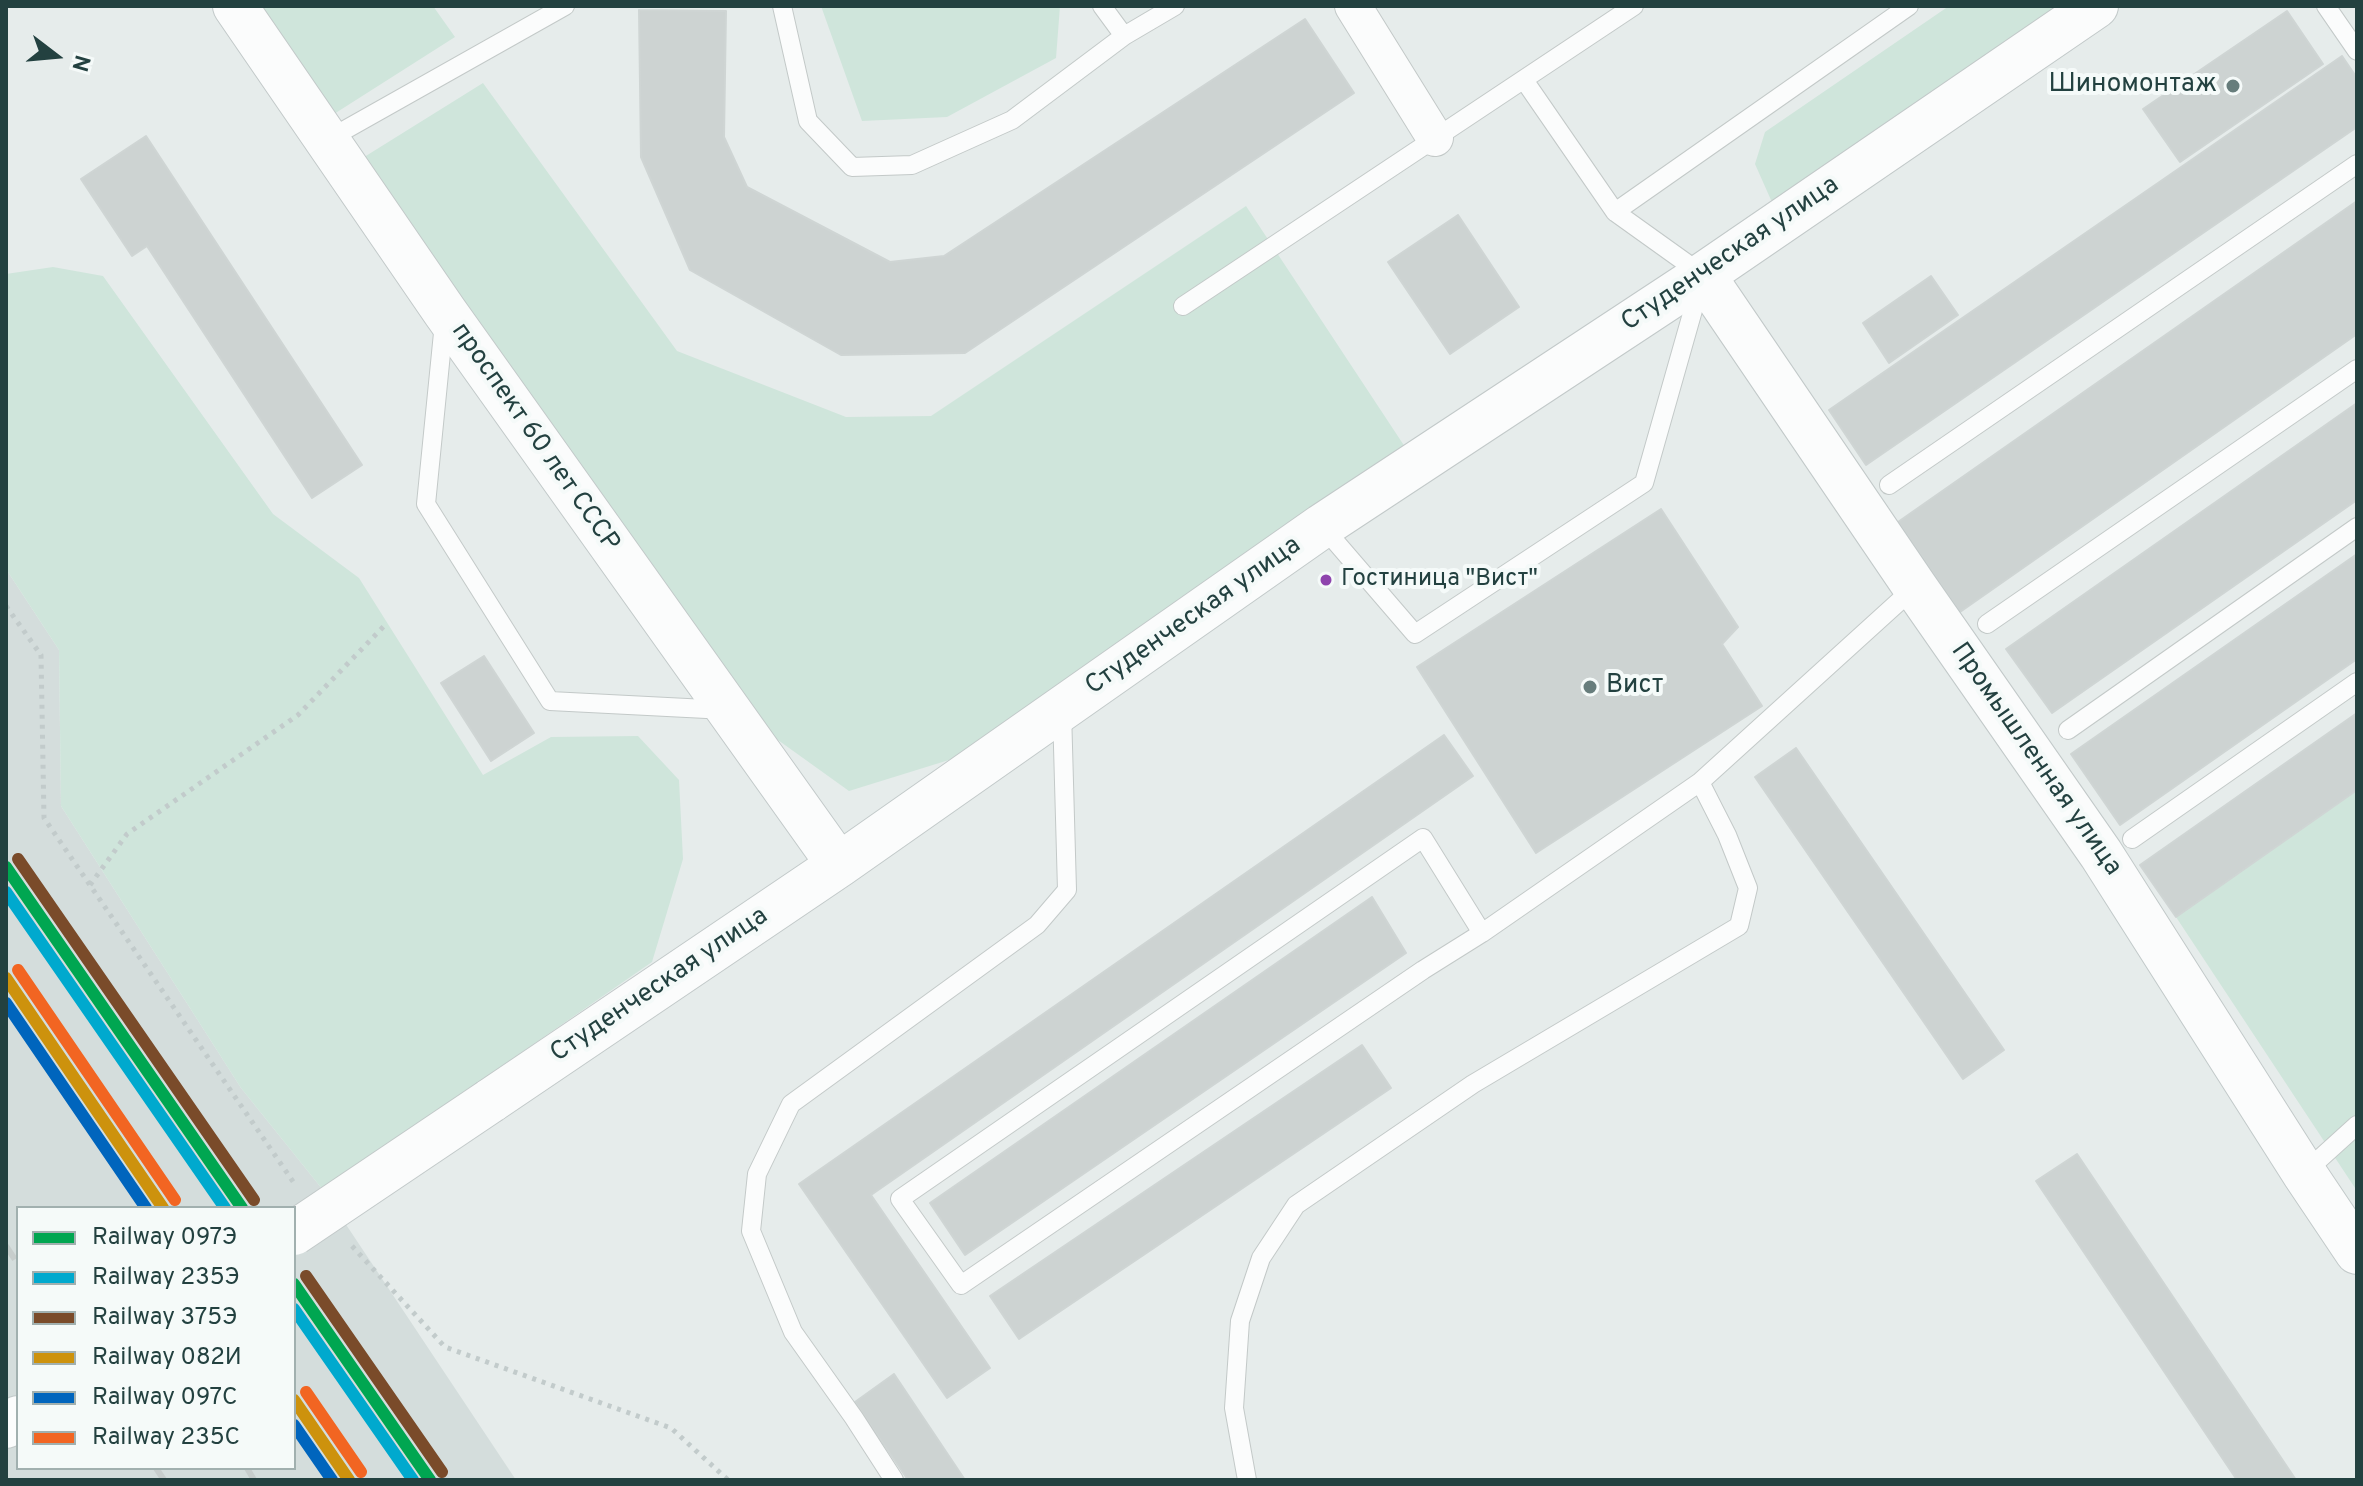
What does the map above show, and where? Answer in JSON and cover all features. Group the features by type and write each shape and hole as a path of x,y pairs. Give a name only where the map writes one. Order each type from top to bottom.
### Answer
{"street":[{"name":"проспект 60 лет СССР","path":"235,6 445,312 839,865"},
{"path":"1353,6 1435,138"},
{"name":"Студенческая улица","path":"298,1212 490,1101 1062,711 1322,526 1703,275 2096,6"},
{"name":"Промышленная улица","path":"1703,275 2101,854 2357,1252"}],"lane":[{"path":"782,6 808,121 852,167 912,165 1012,120 1124,36 1175,6"},
{"path":"1102,6 1124,36"},
{"path":"1183,306 1634,6"},
{"path":"1615,212 1909,6"},
{"path":"2326,6 2357,51"},
{"path":"327,140 559,8"},
{"path":"1322,526 1415,634 1644,483 1703,275 1615,212 1524,80"},
{"path":"1889,485 2357,164"},
{"path":"445,312 426,504 550,701 727,710"},
{"path":"1987,624 2357,369"},
{"path":"2068,730 2357,527"},
{"path":"1482,933 1423,838 900,1199 961,1285 1482,933 1700,782 1915,587"},
{"path":"2132,839 2357,682"},
{"path":"894,1480 793,1332 751,1231 757,1174 791,1104 1037,925 1067,890 1062,711"},
{"path":"1247,1480 1234,1408 1240,1321 1261,1258 1296,1205 1473,1084 1739,926 1748,888 1727,835 1700,782"},
{"path":"2304,1173 2357,1125"}],"path":[{"path":"6,606 41,655 44,818 291,1180 298,1212"},
{"path":"90,885 127,834 298,715 387,623"},
{"path":"342,1236 445,1347 671,1428 728,1480"}],"shaded area":[{"path":"6,569 59,650 61,806 241,1088 323,1190 516,1480 6,1480"}],"green space":[{"path":"260,6 433,6 455,37 334,114"},
{"path":"821,6 1060,6 1056,58 947,117 862,121"},
{"path":"1949,6 2095,6 1808,200 1771,200 1755,164 1765,132"},
{"path":"483,83 677,351 846,417 931,416 1246,206 1407,450 994,746 849,791 764,730 361,159"},
{"path":"53,267 103,276 273,514 359,578 483,775 551,737 638,736 679,780 683,859 652,962 323,1190 241,1088 61,806 59,650 6,569 6,274"},
{"path":"2357,790 2357,1191 2176,917"}],"building":[{"path":"639,10 726,11 724,137 747,187 890,262 944,256 1305,19 1354,93 965,353 841,355 690,270 641,157"},
{"name":"Шиномонтаж","path":"2287,11 2323,64 2180,162 2143,109"},
{"path":"2342,56 2357,78 2357,127 1866,465 1829,410"},
{"path":"146,136 362,465 312,498 147,246 132,256 81,179"},
{"path":"2357,201 2357,334 1960,612 1898,522"},
{"path":"1458,215 1519,307 1450,354 1388,262"},
{"path":"1931,276 1958,315 1889,363 1863,323"},
{"path":"2357,403 2357,500 2052,713 2006,649"},
{"name":"Вист","path":"1661,509 1738,627 1722,644 1762,706 1536,853 1417,667"},
{"path":"2357,554 2357,659 2120,825 2071,754"},
{"path":"484,656 534,733 491,761 441,683"},
{"path":"2357,713 2357,790 2176,917 2140,865"},
{"path":"1444,735 1473,776 871,1195 990,1368 947,1398 799,1184"},
{"path":"1796,748 2004,1050 1963,1079 1755,777"},
{"path":"1372,897 1406,953 965,1255 930,1203"},
{"path":"1362,1045 1391,1088 1019,1339 990,1296"},
{"path":"2077,1154 2296,1480 2237,1480 2036,1181"},
{"path":"894,1374 965,1480 908,1480 855,1402"}],"railway":[{"path":"6,1246 16,1261"},
{"path":"157,1470 164,1480"},
{"path":"248,1470 254,1480"}],"rail line":[{"name":"375Э","path":"18,859 254,1200"},
{"name":"097Э","path":"6,867 241,1206"},
{"name":"235Э","path":"6,892 224,1206"},
{"name":"235С","path":"18,970 175,1200"},
{"name":"082И","path":"6,978 162,1206"},
{"name":"097С","path":"6,1003 145,1206"},
{"name":"375Э","path":"306,1276 442,1472"},
{"name":"097Э","path":"296,1287 430,1480"},
{"name":"235Э","path":"296,1312 413,1480"},
{"name":"235С","path":"306,1392 361,1472"},
{"name":"082И","path":"296,1403 349,1480"},
{"name":"097С","path":"296,1428 332,1480"}],"place":[{"name":"Шиномонтаж","path":"2233,86"},
{"name":"Гостиница \"Вист\"","path":"1326,580"},
{"name":"Вист","path":"1590,687"}]}
